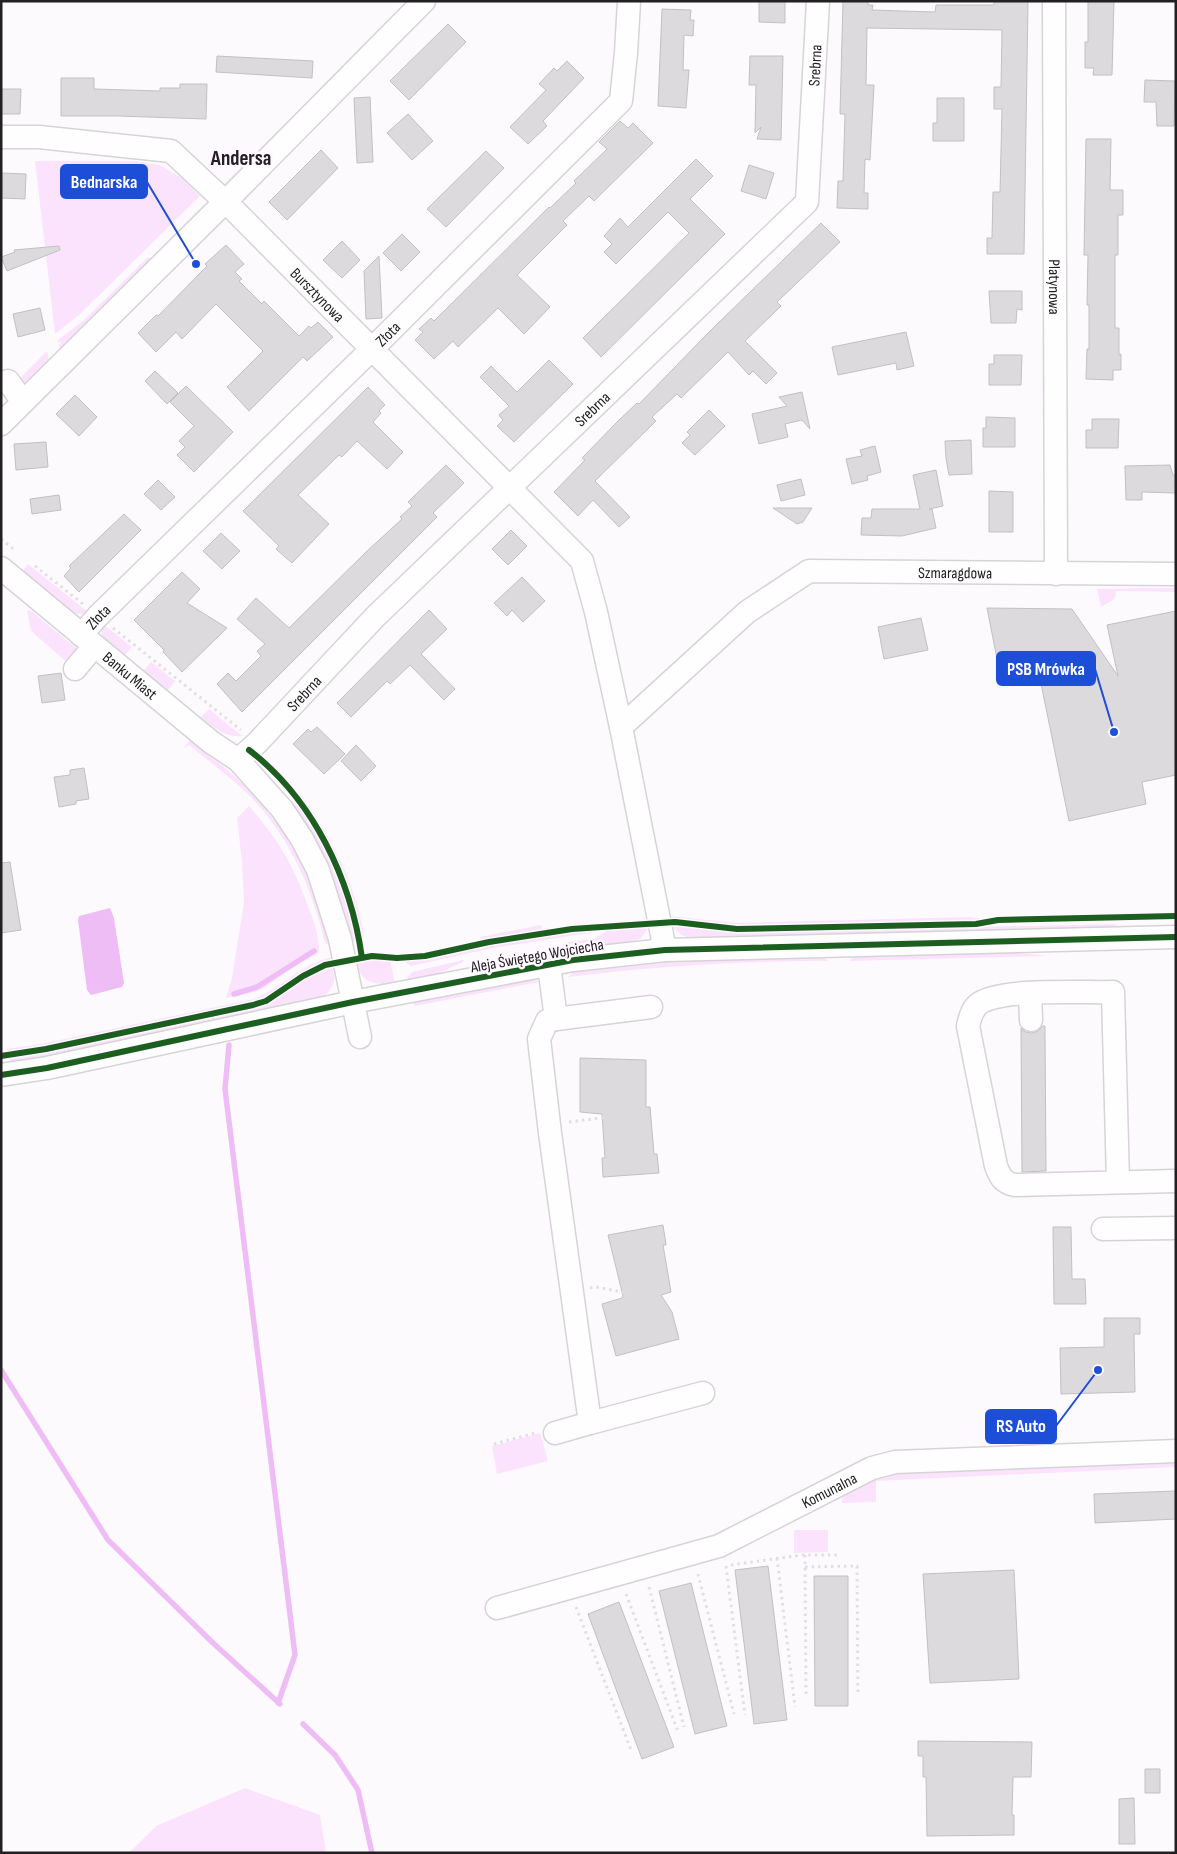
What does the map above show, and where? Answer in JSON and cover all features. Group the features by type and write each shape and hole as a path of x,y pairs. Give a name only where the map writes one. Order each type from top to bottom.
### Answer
{"street":[{"path":"1,424 424,1"},
{"name":"Złota","path":"75,669 98,616 372,349 621,101 629,1"},
{"name":"Srebrna","path":"238,760 257,743 375,617 807,202 818,1"},
{"name":"Platynowa","path":"1054,1 1056,574"},
{"name":"Bursztynowa","path":"1,137 39,137 171,151 225,201 582,561 596,612 622,727"},
{"path":"8,381 23,402"},
{"name":"Banku Miast","path":"1,568 211,742 238,760 282,809 302,839 318,870 334,916 360,1037"},
{"name":"Szmaragdowa","path":"622,727 747,612 809,571 1176,574"},
{"path":"622,727 665,950"},
{"name":"Aleja Świętego Wojciecha","path":"1,1075 47,1068 353,1002 573,960 665,950 1176,936"},
{"path":"549,965 556,1019"},
{"path":"1118,1182 1113,992 1030,993 996,997 979,1003 971,1014 968,1026 999,1176 1006,1183 1014,1185 1176,1181"},
{"path":"1030,993 1031,1020"},
{"path":"590,1424 539,1039 547,1021 651,1007"},
{"path":"1103,1229 1176,1228"},
{"path":"555,1433 703,1394"},
{"name":"Komunalna","path":"497,1608 719,1546 882,1464 1176,1451"}],"path":[{"path":"1,539 19,553"},
{"path":"32,564 257,743"},
{"path":"494,1444 553,1428 555,1433"},
{"path":"805,1555 806,1696"},
{"path":"716,1569 738,1563 777,1558 805,1555 840,1555"},
{"path":"777,1558 795,1707"},
{"path":"726,1566 745,1714"},
{"path":"805,1567 857,1566 858,1696"},
{"path":"690,1576 707,1571"},
{"path":"698,1574 734,1714"},
{"path":"641,1589 657,1585"},
{"path":"649,1587 684,1727"},
{"path":"617,1596 633,1591"},
{"path":"626,1594 679,1734"},
{"path":"583,1605 575,1608 631,1750"}],"shaded area":[{"path":"35,161 135,161 159,165 182,178 200,196 79,315 55,334"},
{"path":"148,257 151,260 60,350 59,345 61,343 60,341 58,343 58,340 84,320"},
{"path":"47,351 49,360 22,386 17,381"},
{"path":"28,564 88,612 82,614 72,613 21,573"},
{"path":"1176,588 1176,592 1116,591 1115,598 1101,607 1097,589"},
{"path":"30,610 81,652 70,665 31,631 27,611"},
{"path":"103,624 132,647 124,656 104,638 101,629"},
{"path":"151,662 175,681 167,691 143,671"},
{"path":"209,709 242,736 224,734 201,717"},
{"path":"190,740 239,781 262,804 276,822 300,860 309,880 318,902 330,946 325,943 320,923 298,865 277,829 250,796 228,776 189,745 183,749"},
{"path":"303,797 324,829 349,881 360,917 364,936 362,939 345,883 331,849 300,798"},
{"path":"295,802 316,834 333,868 346,904 356,941 351,942 336,888 313,839 293,807"},
{"path":"249,806 277,842 292,867 314,924 319,950 318,953 293,967 264,988 255,992 226,998 232,978 244,902 237,818"},
{"path":"110,908 114,918 124,983 122,987 91,995 87,990 78,920 79,916"},
{"path":"669,916 737,923 970,917 990,920 737,926 669,919"},
{"path":"1117,924 1112,928 691,938 681,935 672,926 740,932"},
{"path":"541,925 542,930 481,941 480,937"},
{"path":"649,927 640,939 625,943 566,947 565,942 594,939 609,930"},
{"path":"597,930 595,932 493,948 411,966 404,961 437,957 531,938"},
{"path":"1008,952 1048,956 849,961 855,956"},
{"path":"821,956 828,961 698,965 568,977 573,972 692,960"},
{"path":"333,957 334,961 313,968 276,992 256,1002 32,1049 7,1052 6,1049 41,1044 254,999 265,994 301,970 321,960"},
{"path":"373,960 390,961 395,983 374,983 361,975 357,962"},
{"path":"463,960 463,962 435,975 408,981 407,978 412,972"},
{"path":"334,967 332,969 334,981 328,992 321,998 39,1058 12,1063 8,1058 41,1054 254,1009 264,1006 310,976"},
{"path":"532,978 539,982 415,1006 412,1002"},
{"path":"540,1433 548,1461 497,1474 492,1446"},
{"path":"1176,1458 1176,1467 876,1481 876,1502 842,1503 845,1493 890,1471"},
{"path":"794,1530 828,1530 828,1552 794,1553"},
{"path":"245,1788 320,1815 326,1853 129,1853 156,1826"}],"building":[{"path":"759,1 785,1 785,23 759,22"},
{"path":"843,1 868,1 868,5 873,5 872,10 935,12 936,5 994,5 994,1 1028,1 1024,254 987,254 987,238 992,238 993,192 1000,192 1002,109 994,109 994,87 1001,87 1002,30 867,28 866,85 874,85 870,160 865,159 864,193 868,193 868,209 837,208 838,181 843,181 845,114 840,114"},
{"path":"1088,1 1114,1 1112,75 1093,75 1094,68 1085,68 1085,42 1088,42"},
{"path":"662,9 691,10 690,20 694,20 693,36 684,35 683,70 689,70 686,108 658,106"},
{"path":"448,24 466,42 409,100 390,81"},
{"path":"217,56 313,61 312,78 216,72"},
{"path":"750,56 783,56 781,140 757,139 761,127 755,133 756,85 749,85"},
{"path":"567,61 584,78 543,121 547,126 528,144 510,127 546,90 539,84 554,68 557,71"},
{"path":"61,78 94,78 94,89 160,91 160,88 180,88 180,84 207,84 206,119 61,116"},
{"path":"1145,80 1175,81 1174,126 1157,126 1156,102 1144,102"},
{"path":"1,89 21,89 20,114 1,114"},
{"path":"370,97 373,162 357,163 354,98"},
{"path":"937,98 964,98 964,141 933,141 933,123 937,123"},
{"path":"408,114 433,141 412,160 387,133"},
{"path":"620,121 628,128 633,123 653,143 594,201 589,196 563,221 567,225 517,275 550,307 524,334 498,308 458,347 453,341 434,359 415,340 423,332 419,329 431,318 434,321 549,207 576,183 574,181 607,149 599,142"},
{"path":"1086,139 1111,139 1110,190 1123,190 1123,215 1118,215 1118,255 1115,255 1115,328 1119,328 1121,370 1113,370 1113,380 1086,379 1087,349 1089,349 1089,305 1087,305 1088,255 1084,255"},
{"path":"321,150 338,168 287,220 269,202"},
{"path":"486,151 504,168 446,227 427,209"},
{"path":"696,159 713,176 690,199 725,234 601,357 583,338 689,233 668,212 616,264 604,252 612,244 604,236 620,218 628,227"},
{"path":"749,165 774,173 766,199 741,191"},
{"path":"1,173 26,174 25,199 1,198"},
{"path":"821,223 840,242 777,302 781,306 745,341 777,373 766,384 753,371 749,375 728,352 681,398 677,394 652,417 656,421 595,481 630,517 619,527 593,500 578,516 554,492 585,460 582,458"},
{"path":"402,234 420,252 401,271 383,253"},
{"path":"342,241 360,260 342,278 323,260"},
{"path":"226,245 244,264 235,272 242,279 239,281 262,304 264,301 299,336 309,326 311,328 318,322 333,337 307,361 303,357 249,411 227,387 263,351 216,304 182,339 176,332 156,352 138,333 156,315 158,316 207,266 205,264"},
{"path":"59,246 60,250 7,271 1,257 15,252 14,250"},
{"path":"379,256 382,318 366,319 364,271"},
{"path":"989,291 1022,291 1022,310 1017,309 1016,323 991,323"},
{"path":"40,308 45,330 18,337 13,314"},
{"path":"906,332 914,366 897,370 896,363 838,375 832,347"},
{"path":"994,355 1022,355 1021,385 989,385 989,364 994,364"},
{"path":"549,360 573,384 514,442 497,426 503,420 499,415 509,406 480,377 491,366 517,392"},
{"path":"155,371 178,393 167,404 145,381"},
{"path":"186,386 233,432 194,472 177,455 185,447 179,441 194,426 170,402"},
{"path":"368,387 385,405 373,422 403,452 387,469 357,441 342,457 339,455 298,495 329,524 292,563 276,549 279,546 243,511"},
{"path":"802,392 810,429 802,420 785,424 788,437 759,444 752,414 787,406 779,397"},
{"path":"75,395 97,417 79,436 56,414"},
{"path":"709,410 725,426 695,455 682,443 690,435 687,432"},
{"path":"986,417 1015,418 1015,447 983,447 983,428 986,428"},
{"path":"1092,419 1119,419 1118,448 1086,448 1086,430 1092,430"},
{"path":"971,440 972,474 949,475 945,441"},
{"path":"46,442 48,467 16,470 14,444"},
{"path":"875,446 881,472 867,476 868,480 852,484 846,459 862,456 860,450"},
{"path":"446,465 464,483 433,513 437,517 242,712 217,684 228,673 236,681 261,656 257,651 265,644 237,619 256,598 289,628 402,519 400,517 412,506 408,502"},
{"path":"1170,465 1173,475 1176,475 1176,493 1142,492 1142,500 1126,500 1125,466"},
{"path":"936,470 943,506 929,509 932,509 936,528 902,536 861,535 862,518 871,518 872,509 920,509 913,475"},
{"path":"801,479 805,495 781,501 777,485"},
{"path":"158,480 175,497 161,510 144,494"},
{"path":"989,491 1013,492 1013,532 989,532"},
{"path":"59,495 61,510 32,514 30,499"},
{"path":"773,508 812,508 803,522 797,524"},
{"path":"124,514 141,530 79,592 64,576 71,568 69,566"},
{"path":"511,530 527,546 508,565 492,549"},
{"path":"221,533 240,551 222,569 203,551"},
{"path":"182,572 200,589 187,603 227,628 182,672 163,652 164,650 134,620"},
{"path":"522,577 545,601 523,622 512,610 507,616 494,603"},
{"path":"987,608 1072,609 1118,676 1107,625 1176,611 1176,775 1142,782 1146,804 1069,821 1037,664 1000,674"},
{"path":"429,610 447,629 421,654 455,689 444,700 410,665 390,684 387,681 351,717 337,703"},
{"path":"921,618 928,650 884,659 878,627"},
{"path":"61,673 65,700 42,703 38,676"},
{"path":"317,727 345,754 324,774 293,744 308,729 311,732"},
{"path":"356,745 376,766 361,781 341,761"},
{"path":"84,768 89,799 59,807 54,777 70,775 70,770"},
{"path":"10,862 21,930 1,933 1,863"},
{"path":"1045,1026 1046,1171 1022,1172 1021,1028 1025,1032 1032,1033 1038,1031"},
{"path":"580,1058 646,1060 646,1107 650,1107 654,1154 657,1154 659,1173 603,1177 602,1158 605,1158 602,1114 580,1112"},
{"path":"663,1225 666,1245 663,1245 671,1292 661,1295 672,1312 679,1339 616,1356 602,1304 622,1298 623,1296 608,1235"},
{"path":"1053,1227 1071,1227 1072,1279 1085,1279 1086,1304 1054,1304"},
{"path":"1104,1318 1140,1318 1140,1334 1134,1334 1135,1392 1061,1394 1060,1348 1104,1347"},
{"path":"1176,1491 1176,1519 1095,1523 1094,1494"},
{"path":"768,1566 787,1720 754,1724 735,1570"},
{"path":"1014,1570 1019,1679 930,1683 923,1574"},
{"path":"814,1576 848,1576 848,1706 815,1706"},
{"path":"691,1583 727,1726 695,1734 659,1591"},
{"path":"619,1602 674,1747 642,1759 588,1614"},
{"path":"918,1741 1032,1742 1031,1777 1013,1777 1012,1815 1014,1815 1014,1835 927,1836 926,1777 923,1777 923,1756 918,1756"},
{"path":"1145,1769 1160,1769 1160,1793 1145,1793"},
{"path":"1134,1798 1135,1844 1119,1844 1119,1799"}],"waterway":[{"path":"234,994 257,987 314,951"},
{"path":"229,1045 225,1089 295,1655 278,1703"},
{"path":"1,1370 108,1540 213,1643 280,1704"},
{"path":"303,1724 335,1755 358,1790 372,1853"}],"cycle path":[{"path":"249,750 272,770 292,792 310,817 325,843 349,899 357,928 362,958"},
{"path":"1,1056 46,1049 253,1005 266,1001 303,976 325,965 372,956 397,958 425,956 489,942 572,929 675,922 737,929 976,924 998,920 1176,916"},
{"path":"1,1075 47,1068 353,1002 573,960 665,950 1176,937"}],"place":[{"name":"Bednarska","path":"196,264"},
{"name":"PSB Mrówka","path":"1114,732"},
{"name":"RS Auto","path":"1098,1370"}],"district":[{"name":"Andersa","path":"241,158"}]}
